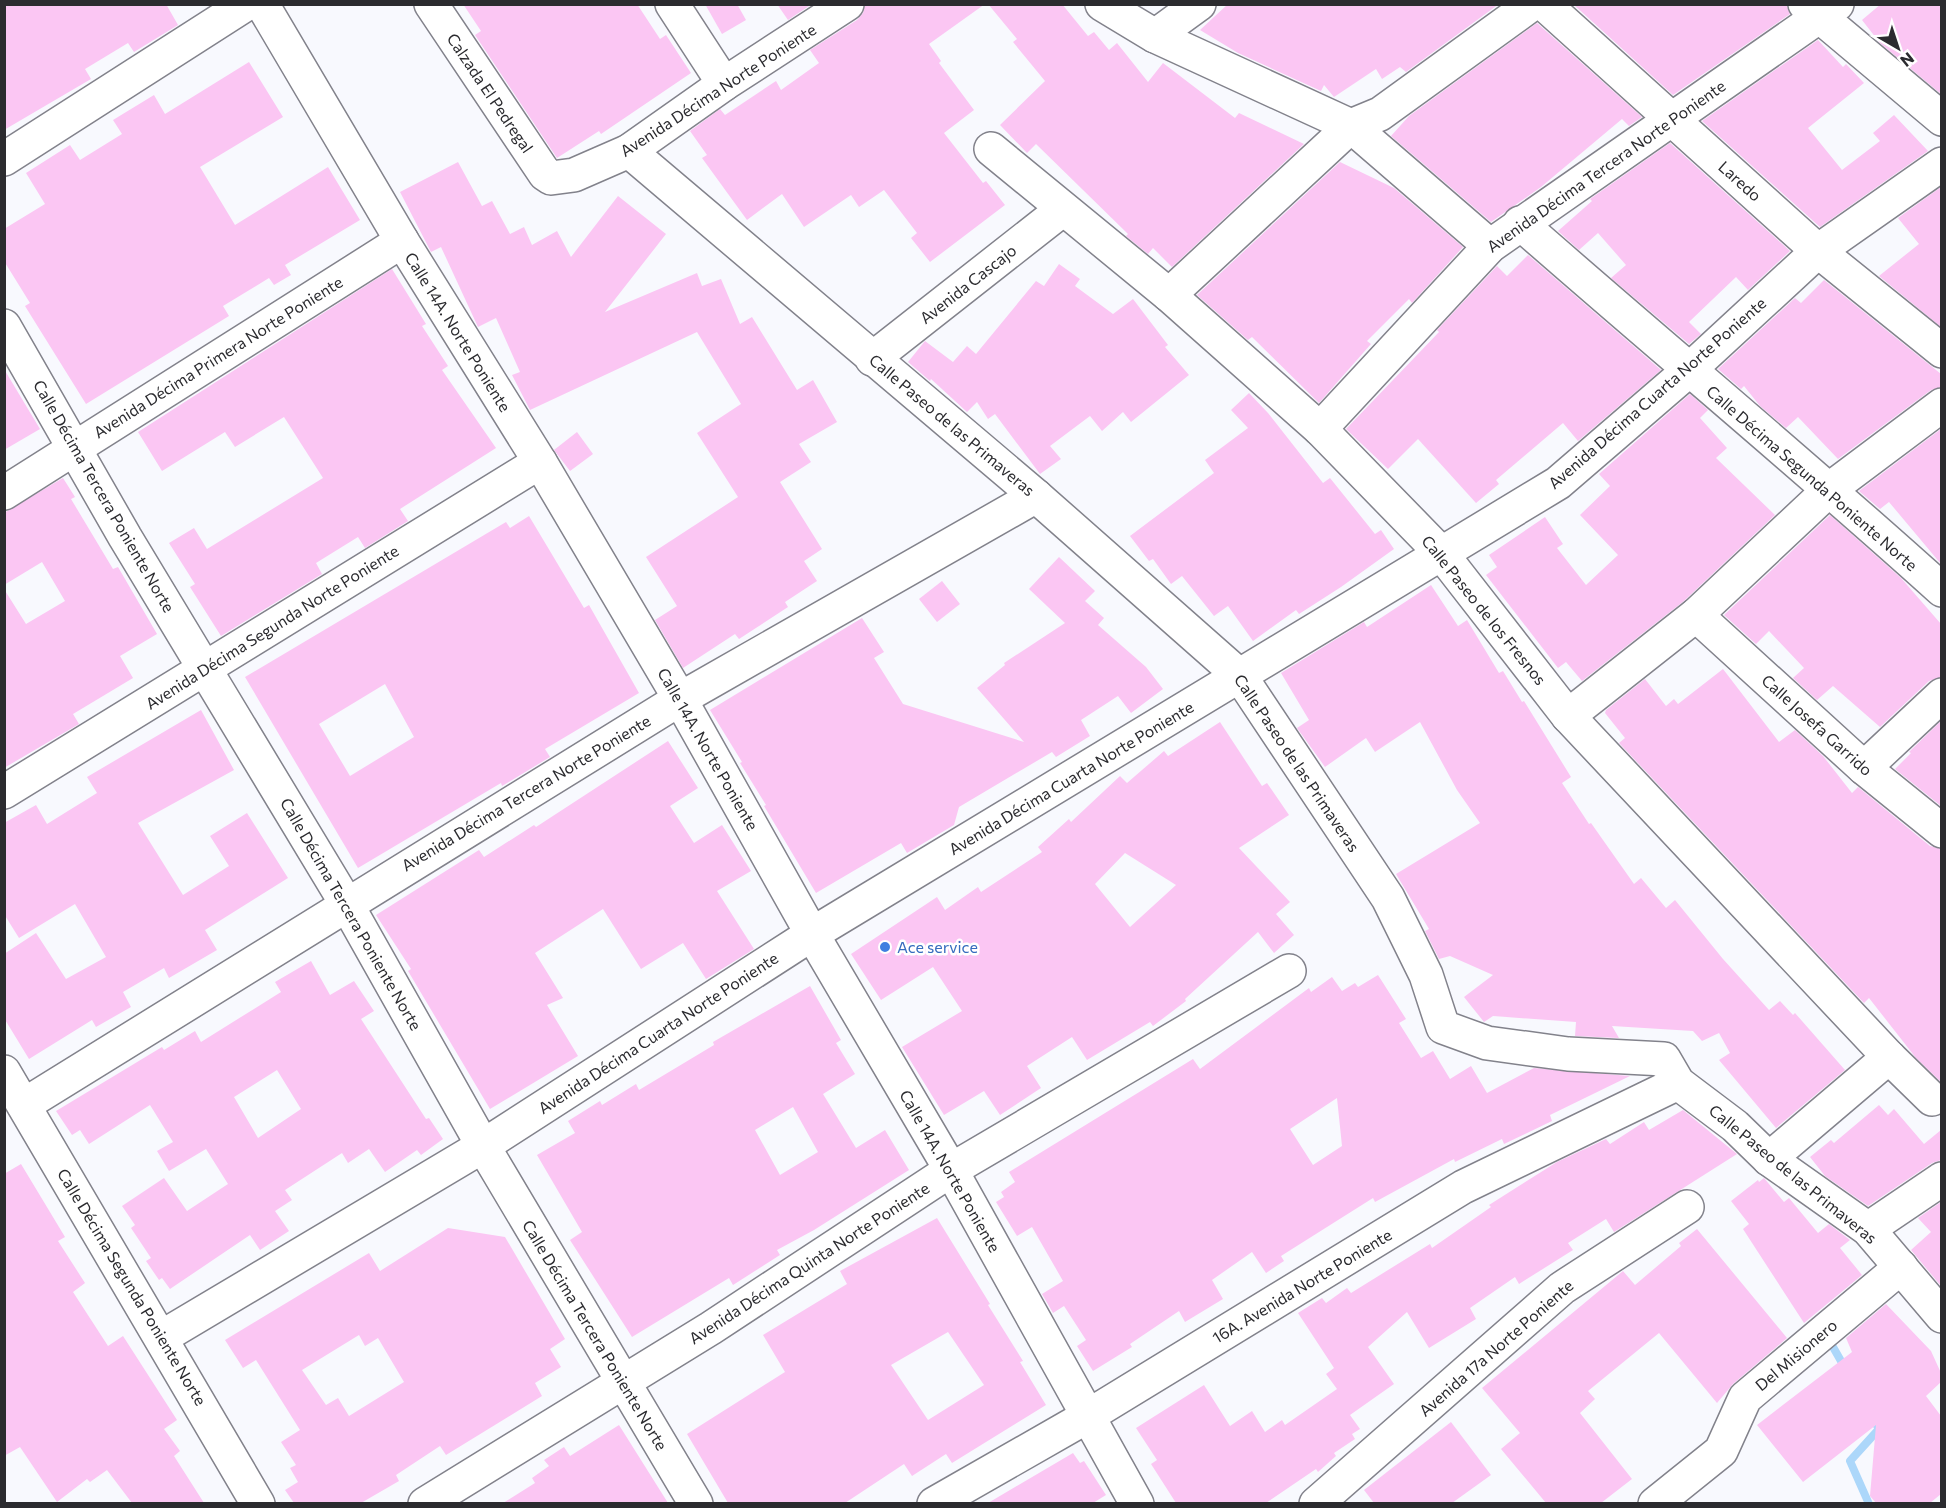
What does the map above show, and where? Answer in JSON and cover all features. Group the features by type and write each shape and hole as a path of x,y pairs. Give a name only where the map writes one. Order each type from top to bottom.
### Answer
{"street":[{"path":"4,159 246,4"},
{"name":"Calle 14A. Norte Poniente","path":"262,4 402,241 540,462 680,699 812,934 951,1170 1137,1503"},
{"name":"Calzada El Pedregal","path":"431,4 545,174 551,178"},
{"path":"672,4 724,84"},
{"name":"Avenida Décima Norte Poniente","path":"551,178 574,175 629,151 724,84 847,4"},
{"path":"1102,4 1155,36 1351,126 1490,246"},
{"path":"1155,36 1199,4"},
{"path":"1169,295 1351,126 1380,114 1532,4"},
{"name":"Laredo","path":"1544,4 1818,251 1941,351"},
{"path":"1820,9 1941,119"},
{"name":"Avenida Décima Tercera Norte Poniente","path":"1320,429 1490,246 1820,9"},
{"name":"Calle Paseo de los Fresnos","path":"991,149 1169,295 1320,429 1441,553 1568,716 1889,1057 1932,1099"},
{"name":"Calle Paseo de las Primaveras","path":"629,151 1036,496 1240,676 1388,898 1426,975 1443,1027 1487,1043 1568,1053 1664,1059 1678,1083 1735,1126 1769,1159 1868,1229 1941,1316"},
{"name":"Avenida Décima Cuarta Norte Poniente","path":"162,1337 483,1146 812,934 1558,483 1688,371 1818,251 1941,164"},
{"name":"Avenida Cascajo","path":"872,359 1063,209"},
{"name":"Calle Décima Segunda Poniente Norte","path":"1520,224 1688,371 1830,489 1941,590"},
{"name":"Avenida Décima Primera Norte Poniente","path":"4,493 402,241"},
{"name":"Calle Décima Tercera Poniente Norte","path":"4,326 125,537 346,903 483,1146 696,1503"},
{"path":"1568,716 1696,615 1830,489 1941,405"},
{"name":"Avenida Décima Segunda Norte Poniente","path":"4,792 540,462"},
{"name":"Avenida Décima Tercera Norte Poniente","path":"24,1105 346,903 680,699 1036,496"},
{"name":"Calle Josefa Garrido","path":"1696,615 1863,768 1941,831"},
{"path":"1863,768 1941,695"},
{"name":"Avenida Décima Quinta Norte Poniente","path":"425,1503 623,1384 951,1170 1289,970"},
{"path":"1769,1159 1889,1057"},
{"name":"Calle Décima Segunda Poniente Norte","path":"4,1072 258,1503"},
{"name":"16A. Avenida Norte Poniente","path":"934,1503 1088,1416 1463,1187 1678,1083"},
{"path":"1868,1229 1941,1179"},
{"name":"Avenida 17a Norte Poniente","path":"1316,1503 1562,1288 1687,1207"},
{"name":"Del Misionero","path":"1655,1503 1721,1451 1745,1398 1901,1267"}],"building":[{"path":"4,4 166,4 178,25 134,52 128,43 85,69 91,79 4,130"},
{"path":"463,4 637,4 660,39 666,35 691,73 601,134 599,131 557,158 475,35 481,31"},
{"path":"705,4 737,4 746,20 722,34"},
{"path":"777,4 812,4 788,20"},
{"path":"865,4 985,4 929,44 941,61 939,63 974,110 944,133 983,183 986,181 1005,205 930,262 911,238 917,233 884,190 859,207 851,195 804,227 782,194 747,220 702,158 707,155 690,131 720,109 725,115 776,81 781,90 819,63 810,50 857,20 863,13"},
{"path":"988,4 1062,4 1088,36 1094,32 1109,50 1117,43 1148,82 1163,63 1235,118 1239,113 1304,144 1172,267 1153,248 1148,254 1126,236 1128,234 1036,144 1027,153 1000,125 1045,81 1013,42 1017,39"},
{"path":"1228,4 1499,4 1406,72 1400,67 1382,79 1376,69 1334,97 1324,85 1321,91 1238,53 1200,30"},
{"path":"1573,4 1786,4 1790,14 1673,95"},
{"path":"1881,4 1941,4 1941,94 1880,43 1862,20"},
{"path":"1537,23 1642,117 1629,126 1622,119 1541,187 1491,222 1391,136 1409,116"},
{"path":"1818,40 1843,67 1846,64 1864,83 1808,128 1842,170 1880,141 1873,133 1894,115 1928,151 1820,227 1702,121"},
{"path":"249,62 283,117 200,167 235,225 328,167 360,220 285,265 291,275 274,285 269,278 223,306 229,316 86,404 25,306 30,303 4,261 4,229 45,204 26,173 70,145 80,160 122,134 113,120 154,95 165,114"},
{"path":"1670,143 1790,251 1748,290 1736,277 1689,322 1701,334 1689,344 1611,278 1626,265 1598,233 1579,250 1558,231 1592,201 1590,199"},
{"path":"458,162 482,206 492,201 510,234 524,227 532,245 557,231 571,257 618,196 666,234 605,312 697,273 702,286 721,279 740,324 752,317 797,390 813,380 837,422 799,444 811,462 780,482 822,549 804,561 817,581 785,602 788,607 739,639 735,634 683,668 655,620 677,606 646,557 738,497 697,433 741,404 697,332 530,410 512,375 520,372 496,318 478,327 441,247 431,252 400,192"},
{"path":"1340,162 1394,188 1463,247 1412,303 1409,299 1367,341 1371,344 1319,403 1252,337 1248,340 1197,295"},
{"path":"1941,187 1941,327 1879,276 1919,244 1898,218"},
{"path":"1528,255 1661,370 1578,441 1563,423 1496,480 1499,484 1476,503 1418,439 1388,469 1346,429 1439,332 1437,330 1497,266 1507,276"},
{"path":"1059,264 1080,279 1075,286 1113,314 1133,299 1168,345 1165,347 1189,375 1131,422 1123,412 1102,431 1090,416 1050,446 1061,459 1040,474 995,414 988,419 977,402 967,412 931,379 930,381 908,362 925,341 953,362 967,346 976,354 1036,281 1044,286"},
{"path":"392,269 426,324 422,326 448,366 442,370 496,448 400,509 408,521 365,548 358,537 316,563 322,574 221,636 190,587 195,584 169,543 194,528 207,549 323,478 284,417 235,447 225,432 162,471 138,432"},
{"path":"1824,280 1941,374 1941,387 1931,390 1838,459 1798,417 1786,428 1760,406 1744,386 1741,389 1718,369 1795,298 1801,303"},
{"path":"4,369 40,429 4,450"},
{"path":"1249,393 1268,413 1323,483 1330,478 1375,534 1381,530 1394,549 1341,587 1299,614 1296,610 1253,641 1228,606 1214,616 1182,576 1171,584 1153,559 1149,561 1130,536 1214,473 1205,460 1248,428 1231,410"},
{"path":"1690,394 1708,410 1700,418 1727,448 1716,458 1775,515 1684,601 1582,681 1566,662 1558,668 1486,575 1497,567 1489,555 1545,517 1563,544 1557,548 1586,585 1618,555 1580,515 1610,486 1599,474"},
{"path":"1941,429 1941,564 1889,502 1880,509 1859,491"},
{"path":"577,432 593,454 570,471 554,450"},
{"path":"63,478 75,497 71,499 113,569 118,567 157,634 120,656 133,678 73,714 79,724 4,768 4,589 26,624 65,601 42,562 4,585 4,513"},
{"path":"1830,515 1901,578 1941,624 1941,677 1929,681 1880,727 1833,686 1817,700 1793,678 1804,668 1769,631 1756,644 1724,615"},
{"path":"529,516 584,608 589,605 639,693 545,749 550,757 502,786 501,783 358,868 245,677 506,522 510,528","holes":["385,684 414,737 350,776 319,724"]},
{"path":"1059,557 1095,591 1085,601 1104,618 1098,625 1146,667 1163,689 1131,713 1118,696 1081,720 1090,736 1056,757 1052,752 959,807 954,825 907,853 901,843 816,893 710,710 862,618 884,652 874,658 903,704 1024,742 977,688 1005,665 1004,663 1065,623 1029,589"},
{"path":"942,581 960,604 937,622 919,599"},
{"path":"1431,585 1458,626 1467,620 1499,673 1503,671 1522,702 1524,701 1571,777 1562,783 1589,824 1591,823 1634,884 1641,878 1666,908 1675,900 1723,959 1769,1010 1780,1001 1793,1015 1795,1013 1845,1070 1776,1128 1719,1060 1730,1053 1719,1033 1702,1041 1693,1031 1612,1026 1619,1038 1575,1036 1576,1022 1493,1016 1484,1022 1464,997 1493,975 1450,956 1439,959 1425,931 1429,929 1396,874 1480,823 1457,790 1420,722 1375,752 1366,738 1325,767 1297,728 1309,720 1281,673 1364,622 1367,627"},
{"path":"1723,669 1779,742 1795,730 1823,756 1852,793 1858,787 1930,846 1941,849 1941,1082 1916,1058 1869,998 1864,1003 1619,743 1625,738 1605,713 1606,710 1645,679 1666,706 1674,699 1678,704"},
{"path":"201,710 234,770 138,823 183,895 229,866 210,836 247,813 288,878 205,930 217,950 169,978 164,968 123,992 131,1007 96,1027 92,1020 29,1059 4,1018 4,954 36,933 66,979 106,957 75,904 19,938 4,914 4,823 36,805 47,824 97,793 87,777"},
{"path":"1941,721 1941,806 1895,769"},
{"path":"1220,722 1262,786 1267,783 1289,815 1239,848 1290,902 1276,914 1294,935 1274,953 1258,932 1185,999 1186,1001 1153,1026 1150,1022 1087,1060 1072,1037 1027,1066 1041,1088 1000,1115 984,1091 944,1115 902,1047 962,1011 933,967 881,1000 851,954 937,897 945,910 978,887 981,892 1042,852 1038,847 1069,819 1071,822 1120,776 1127,783 1164,751 1168,756","holes":["1125,853 1176,885 1130,927 1095,884"]},
{"path":"668,741 698,788 670,806 694,843 722,825 751,871 717,891 754,949 706,979 683,943 641,969 603,909 535,953 563,998 547,1005 578,1056 490,1109 408,971 411,969 376,915 479,850 484,857 534,825 536,827"},
{"path":"311,961 330,995 354,981 374,1011 361,1019 426,1119 429,1118 443,1139 421,1155 417,1150 385,1172 369,1149 348,1163 342,1153 285,1190 292,1200 275,1211 289,1231 260,1250 250,1235 170,1289 162,1278 159,1280 146,1261 151,1258 131,1228 135,1225 122,1206 164,1178 187,1211 228,1184 206,1149 169,1171 157,1151 173,1142 150,1105 89,1144 80,1130 72,1135 56,1111 162,1047 164,1050 195,1031 201,1042 281,992 275,982","holes":["277,1070 301,1109 258,1138 234,1097"]},
{"path":"1378,975 1406,1019 1399,1023 1421,1058 1433,1051 1450,1079 1471,1066 1487,1093 1534,1068 1630,1076 1550,1115 1552,1121 1504,1144 1502,1139 1455,1162 1454,1159 1375,1202 1373,1198 1281,1256 1284,1261 1266,1273 1252,1252 1212,1280 1223,1299 1185,1322 1179,1311 1130,1344 1132,1347 1093,1371 1077,1346 1086,1340 1064,1306 1053,1313 1042,1294 1063,1281 1032,1227 1017,1236 996,1202 1004,1197 1001,1192 1015,1182 1009,1172 1193,1059 1200,1069 1309,988 1311,992 1332,977 1342,991 1355,983 1358,987","holes":["1337,1098 1342,1146 1313,1165 1290,1129"]},
{"path":"810,986 841,1040 836,1043 855,1074 823,1094 856,1148 885,1130 909,1170 814,1230 777,1250 780,1255 733,1285 729,1278 632,1337 570,1240 582,1232 537,1155 575,1133 568,1121 600,1101 602,1105 636,1084 639,1090 714,1045 713,1042","holes":["793,1107 818,1152 780,1175 755,1130"]},
{"path":"1879,1105 1888,1115 1894,1109 1924,1144 1941,1130 1941,1160 1932,1163 1868,1206 1825,1176 1810,1157 1831,1140 1834,1143"},
{"path":"1683,1110 1737,1154 1614,1232 1606,1219 1568,1243 1573,1250 1519,1284 1515,1277 1470,1308 1476,1319 1429,1348 1407,1312 1368,1347 1394,1384 1350,1415 1360,1429 1352,1434 1355,1439 1334,1453 1336,1456 1318,1472 1316,1469 1266,1503 1176,1503 1151,1464 1157,1460 1136,1428 1204,1385 1230,1426 1252,1411 1265,1432 1282,1420 1285,1425 1337,1389 1326,1374 1334,1368 1298,1313 1322,1298 1326,1303 1347,1288 1351,1293 1430,1244 1432,1248 1491,1207 1489,1205 1557,1162 1606,1139 1610,1144 1644,1122 1649,1130"},
{"path":"21,1164 65,1237 58,1241 85,1283 73,1292 108,1346 123,1336 177,1420 164,1429 180,1451 174,1456 204,1503 132,1503 107,1470 90,1482 87,1479 57,1502 20,1447 4,1456 4,1174"},
{"path":"1764,1178 1784,1202 1789,1198 1818,1233 1829,1224 1850,1240 1840,1248 1862,1275 1804,1323 1743,1229 1749,1224 1731,1201"},
{"path":"1941,1202 1941,1286 1911,1250 1931,1232 1918,1218"},
{"path":"937,1218 990,1304 988,1305 1023,1361 1020,1362 1046,1405 952,1463 946,1454 912,1476 904,1464 845,1503 728,1503 687,1434 785,1372 763,1335 847,1284 840,1271","holes":["948,1332 984,1385 928,1420 891,1365"]},
{"path":"448,1228 505,1237 565,1339 550,1349 561,1367 535,1383 542,1396 446,1455 440,1446 396,1475 399,1481 361,1503 294,1503 285,1490 298,1482 290,1468 296,1465 281,1442 300,1430 256,1360 243,1368 225,1340 369,1253 380,1271","holes":["359,1335 365,1346 378,1338 404,1382 349,1416 338,1398 326,1405 302,1370"]},
{"path":"1697,1229 1787,1338 1733,1384 1717,1403 1659,1333 1588,1391 1595,1399 1580,1413 1632,1479 1601,1503 1546,1503 1501,1449 1520,1433 1482,1388 1623,1271 1635,1285 1681,1246 1679,1243"},
{"path":"1886,1304 1931,1351 1941,1373 1941,1382 1926,1396 1941,1416 1941,1494 1930,1503 1876,1503 1870,1496 1876,1425 1803,1482 1757,1425 1852,1352 1846,1338"},
{"path":"1451,1422 1491,1475 1452,1503 1374,1503 1364,1490"},
{"path":"619,1425 668,1503 503,1503 535,1483 532,1478 549,1466 544,1460 564,1447 570,1456"},
{"path":"1073,1453 1080,1463 1084,1461 1106,1495 1093,1503 988,1503"}],"waterway":[{"path":"1833,1347 1845,1368"},
{"path":"1869,1504 1850,1461 1879,1429 1876,1424"}],"place":[{"name":"Ace service","path":"885,947"}]}
